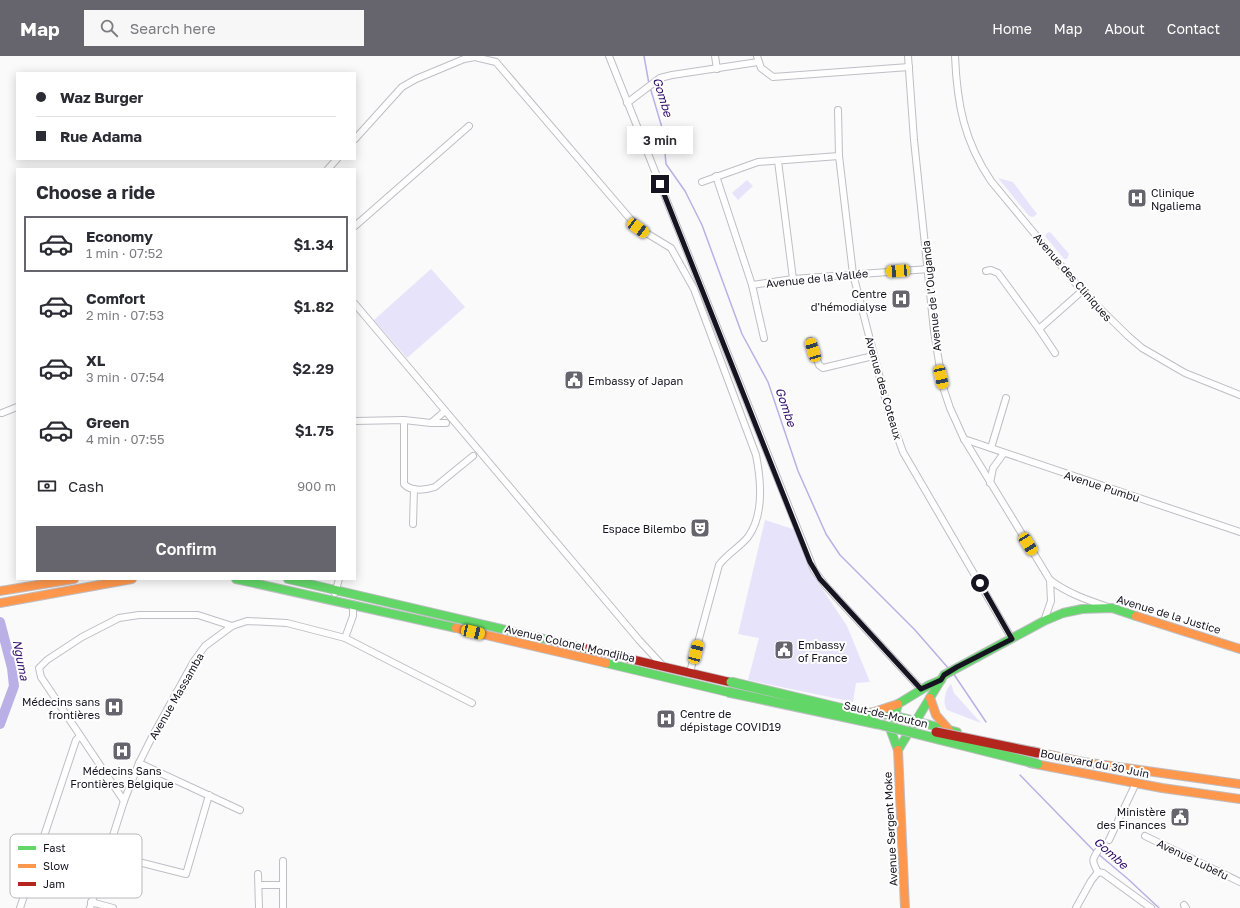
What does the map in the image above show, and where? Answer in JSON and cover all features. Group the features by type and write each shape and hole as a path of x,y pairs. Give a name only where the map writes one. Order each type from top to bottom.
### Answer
{"main road":[{"path":"0,591 67,580"},
{"path":"0,603 126,580"},
{"name":"Avenue Colonel Mondjiba","path":"242,580 416,609 869,713 896,716 915,721"},
{"name":"Avenue Colonel Mondjiba","path":"291,580 334,595 353,604 891,731"},
{"name":"Avenue de la Justice","path":"869,713 898,704 921,689 943,678 957,667 1044,621 1072,611 1112,608 1240,650"},
{"path":"414,619 416,609"},
{"path":"661,676 663,666"},
{"path":"898,750 943,678"},
{"name":"Saut-de-Mouton","path":"731,682 941,733 1038,753"},
{"name":"Saut-de-Mouton","path":"728,692 878,724 1038,764"},
{"path":"930,698 936,714 950,731"},
{"path":"891,731 898,704"},
{"path":"877,728 880,714"},
{"name":"Boulevard du 30 Juin","path":"915,721 1038,753 1083,762 1240,784"},
{"path":"925,740 928,725"},
{"name":"Boulevard du 30 Juin","path":"891,731 946,745 1038,764 1136,783 1240,799"},
{"name":"Avenue Sergent Moke","path":"891,731 898,750 905,908"}],"street":[{"path":"609,56 814,570 825,585 921,689"},
{"path":"715,56 717,69"},
{"name":"Avenue de l’Ouganda","path":"908,56 914,140 939,367 950,408 964,439 990,484 1050,580 1079,597 1112,608"},
{"name":"Avenue des Cliniques","path":"955,56 960,110 968,140 974,153 991,181 1082,291 1109,319 1142,348 1185,373 1240,395"},
{"path":"356,138 402,87 416,79 464,59 475,57 496,62 638,228 671,248 676,255 694,289 756,455 760,475 758,515 748,537 725,556 719,565 690,672"},
{"path":"627,103 660,78 717,69 758,59 764,72 773,77 909,67"},
{"name":"Avenue des Coteaux","path":"838,110 839,156 853,274 889,413 903,452 1012,639"},
{"path":"356,225 469,126"},
{"path":"702,182 747,165 839,156"},
{"path":"329,168 336,160"},
{"path":"778,161 793,279"},
{"path":"716,176 752,285 764,338"},
{"name":"Avenue de la Vallée","path":"752,285 793,279 929,269"},
{"path":"986,271 991,270 998,273 1056,353"},
{"path":"1039,329 1082,291"},
{"path":"356,305 639,640 663,666"},
{"path":"810,341 819,366 823,368 873,356"},
{"path":"991,448 1006,398"},
{"path":"2,413 16,407"},
{"path":"431,423 445,411"},
{"path":"404,420 404,484 409,488 435,487 473,456"},
{"path":"356,421 404,420 431,423 446,422"},
{"name":"Avenue Pumbu","path":"964,439 1240,532"},
{"path":"990,484 994,468 1004,453"},
{"path":"413,524 414,489"},
{"path":"334,595 339,580"},
{"name":"Avenue de l’Ouganda","path":"1044,621 1051,601 1050,580"},
{"path":"345,638 353,616 353,604"},
{"path":"124,802 39,672 39,668 47,660 105,624 139,614 198,615 232,626"},
{"name":"Avenue Massamba","path":"114,834 139,763 194,661 205,646 232,626 247,621 287,623 345,638 472,704"},
{"path":"45,834 76,740 80,736"},
{"path":"139,763 240,810"},
{"path":"1109,840 1136,783"},
{"path":"142,863 186,874 209,795"},
{"name":"Avenue Lubefu","path":"1145,836 1240,882"},
{"path":"1100,848 1093,857 1093,863 1098,872 1102,873 1151,908"},
{"path":"283,861 283,908"},
{"path":"1076,908 1091,881 1098,872"},
{"path":"258,874 259,908"},
{"path":"259,885 283,885"},
{"path":"20,908 23,898"},
{"path":"90,905 113,908"}],"shaded area":[{"path":"998,178 1013,182 1037,214 1033,217 1029,216"},
{"path":"747,180 753,186 738,200 732,193"},
{"path":"1048,232 1051,233 1069,254 1067,259 1064,259 1045,236"},
{"path":"431,269 465,307 407,358 374,320"},
{"path":"765,520 796,530 813,575 847,626 870,682 856,683 853,702 748,680 759,638 738,634"},
{"path":"951,684 954,693 981,723 947,710 945,707 945,697"}],"waterway":[{"name":"Gombe","path":"644,56 649,84"},
{"name":"Gombe","path":"650,87 663,131 666,164 685,191 702,225 742,334 768,382 798,471 826,534 840,555 915,630 949,669"},
{"name":"Nguma","path":"0,622 12,668 14,686 0,724"},
{"name":"Gombe","path":"953,673 986,722"},
{"name":"Gombe","path":"1020,775 1094,851"},
{"name":"Gombe","path":"1097,853 1159,908"}],"traffic: fast":[{"path":"240,580 456,628"},
{"path":"292,580 553,641"},
{"path":"898,750 944,675 1044,621 1063,613 1082,609 1112,608 1136,616"},
{"path":"606,663 736,694"},
{"path":"898,750 891,731 898,704 929,685 941,680"},
{"path":"731,682 873,716"},
{"path":"728,692 878,724 1038,764"},
{"path":"866,712 896,716 957,732"}],"traffic: slow":[{"path":"0,591 68,580"},
{"path":"0,603 126,580"},
{"path":"1136,616 1240,649"},
{"path":"456,628 606,663"},
{"path":"930,698 936,715 949,730"},
{"path":"874,712 898,704"},
{"path":"898,750 905,908"},
{"path":"1031,751 1083,762 1240,784"},
{"path":"1030,763 1162,788 1240,799"}],"traffic: jam":[{"path":"553,641 738,684"},
{"path":"936,732 1038,753"}],"place":[{"name":"Clinique Ngaliema","path":"1137,198"},
{"name":"Centre d'hémodialyse","path":"901,299"},
{"name":"Embassy of Japan","path":"574,380"},
{"name":"Espace Bilembo","path":"700,528"},
{"name":"Embassy of France","path":"784,650"},
{"name":"Médecins sans frontières","path":"114,707"},
{"name":"Centre de dépistage COVID19","path":"666,719"},
{"name":"Médecins Sans Frontières Belgique","path":"122,751"},
{"name":"Ministère des Finances","path":"1180,817"}],"route":[{"path":"660,184 810,562 820,579 921,689 941,680 944,675 957,667 1012,639 980,583"}]}
